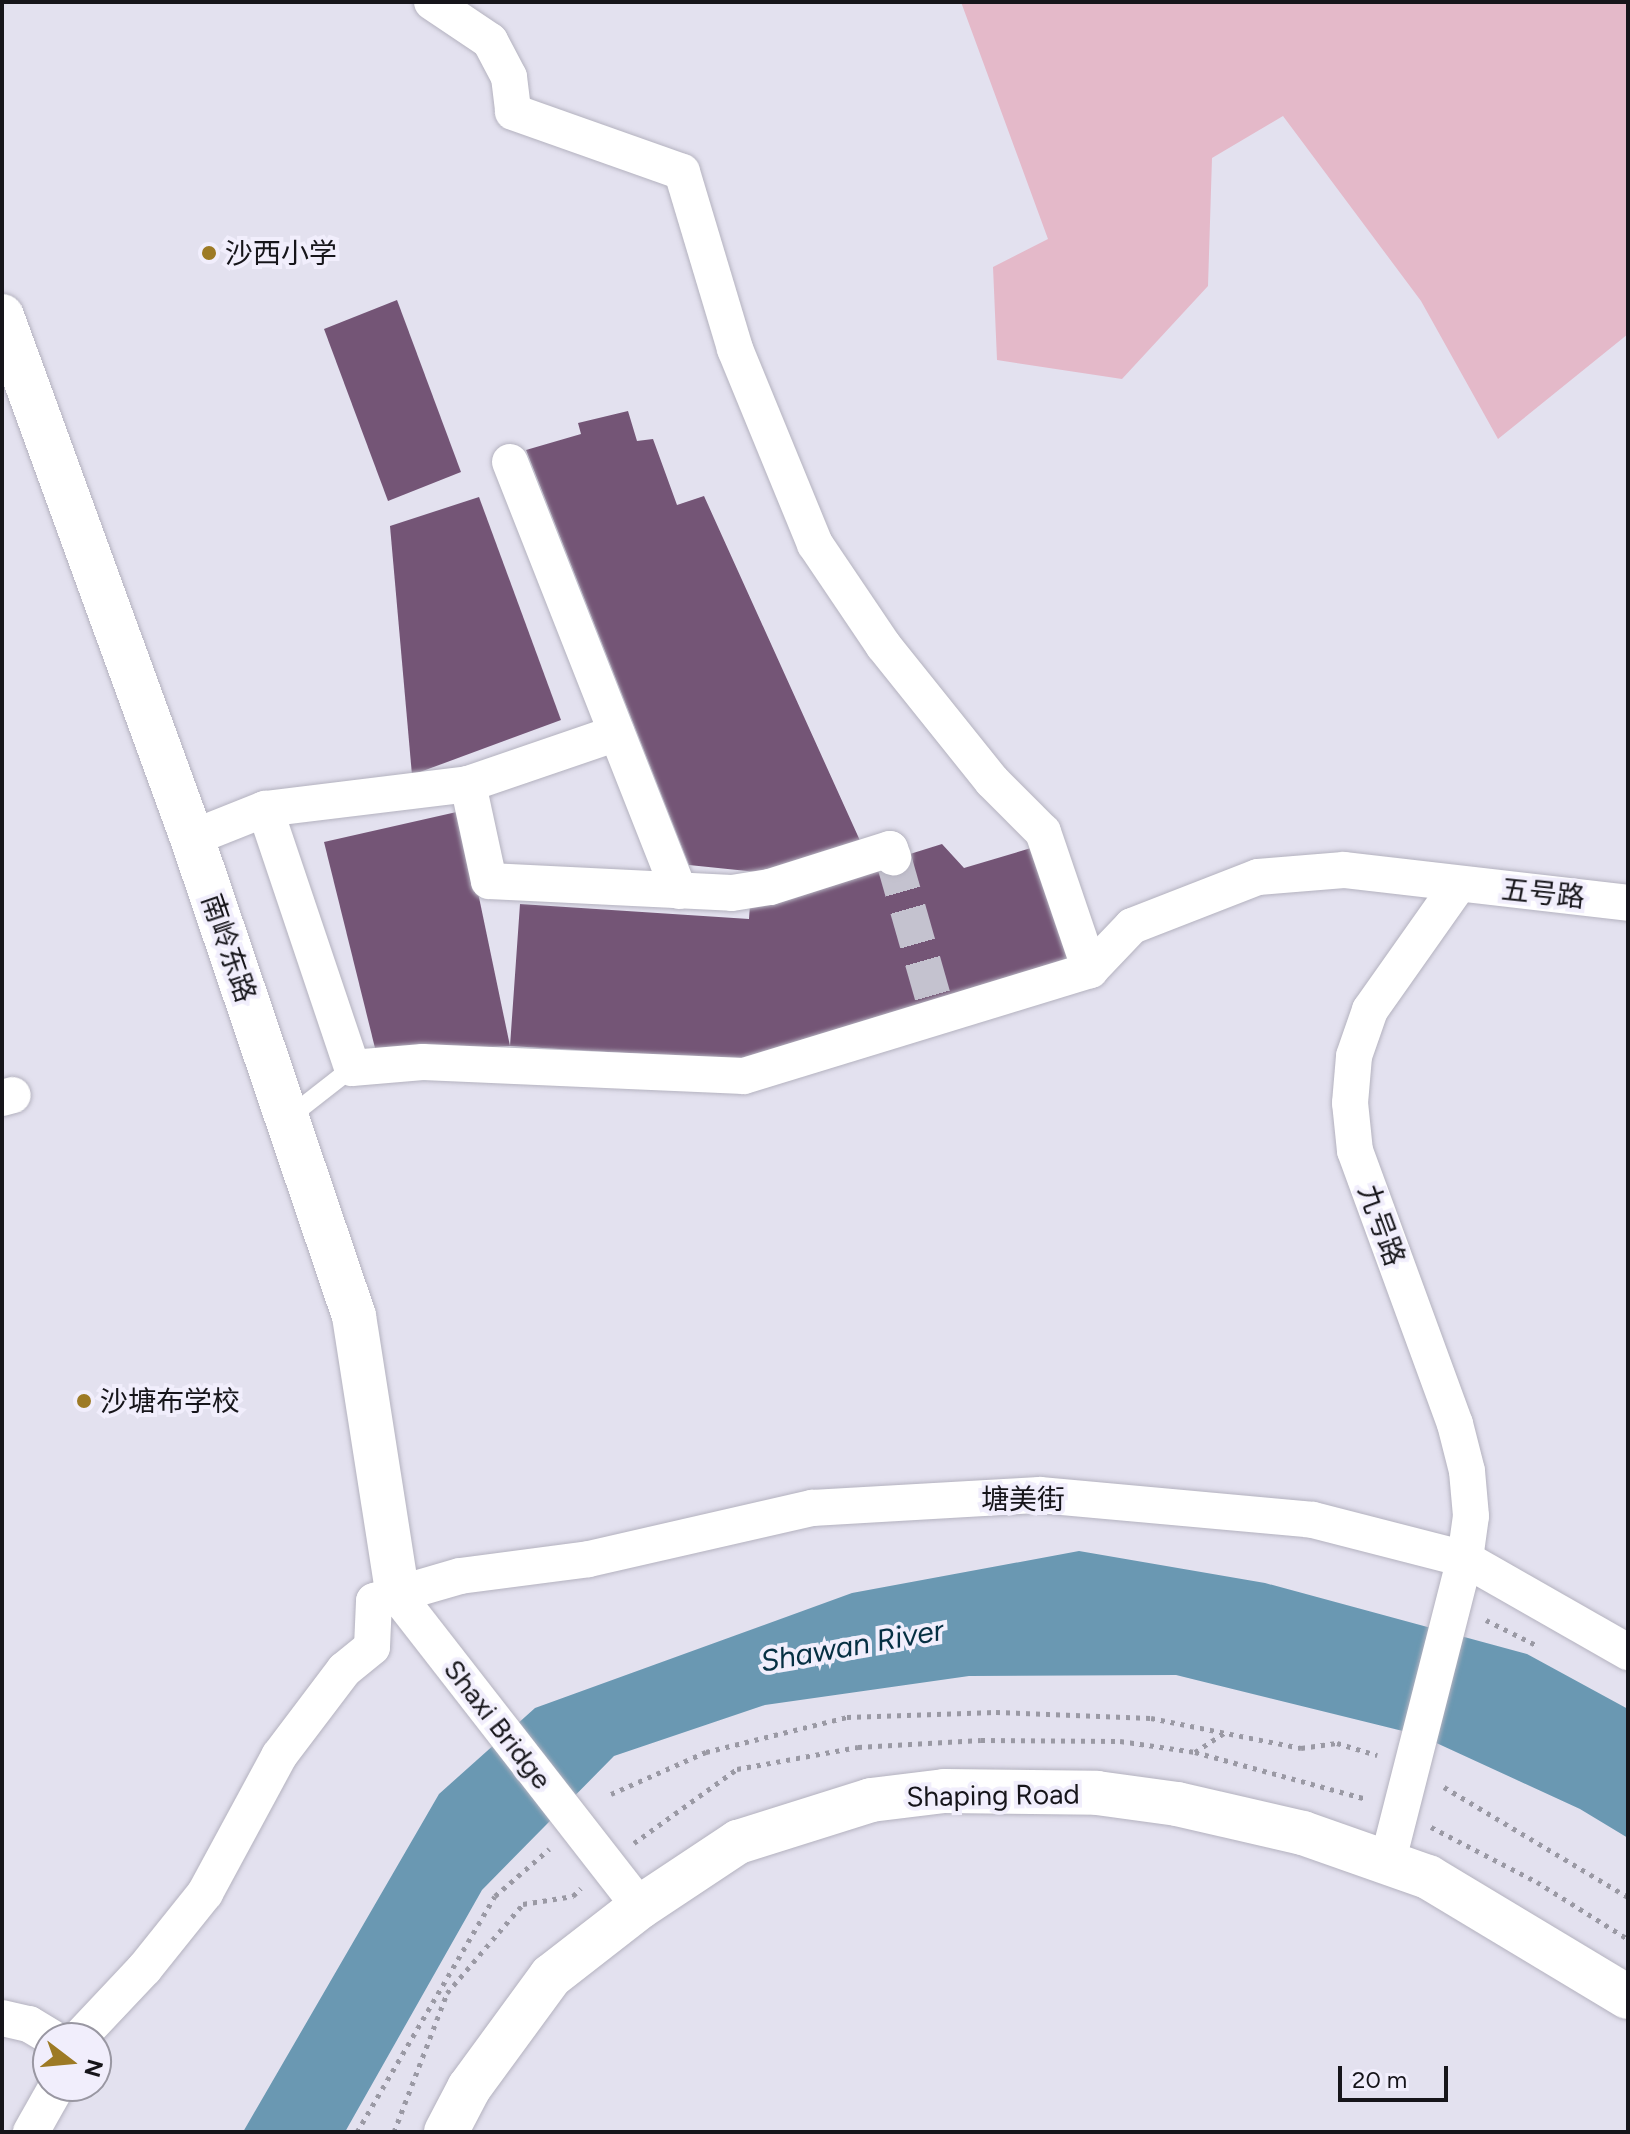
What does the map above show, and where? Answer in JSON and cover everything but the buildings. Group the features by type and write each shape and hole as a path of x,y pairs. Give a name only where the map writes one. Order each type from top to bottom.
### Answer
{"street":[{"path":"265,809 352,1068 423,1062 744,1076 937,1010 1090,970 1043,832 992,781 892,658 815,544 735,349 682,172 513,112 509,77 490,41 432,2"},
{"name":"南岭东路","path":"2,316 192,838 354,1316 398,1596"},
{"path":"510,462 679,891"},
{"path":"192,838 265,809 468,784 617,733"},
{"path":"468,784 489,881 732,893 770,887 890,849 893,857"},
{"name":"五号路","path":"1090,970 1132,926 1258,877 1344,870 1628,903"},
{"name":"九号路","path":"1388,1860 1462,1572 1471,1516 1464,1459 1355,1151 1350,1103 1354,1056 1370,1010 1459,884"},
{"name":"塘美街","path":"398,1596 460,1576 589,1559 812,1508 1040,1495 1313,1520 1462,1572 1628,1652"},
{"path":"94,2022 145,1968 205,1893 279,1756 344,1670 372,1647 374,1601 398,1596"},
{"name":"Shaxi Bridge","path":"398,1596 640,1907"},
{"name":"Shaping Road","path":"446,2132 469,2088 551,1976 640,1907 738,1842 871,1800 944,1791 1097,1793 1177,1804 1303,1833 1388,1860 1441,1884 1628,1997"},
{"path":"2,2018 32,2026"},
{"path":"31,2132 48,2102"}],"lane":[{"path":"287,1119 352,1068"}],"path":[{"path":"611,1794 706,1752 847,1717 996,1712 1120,1717 1301,1748 1337,1743 1413,1770 1628,1897"},
{"path":"1195,1752 1225,1733"},
{"path":"394,2132 447,1993 523,1904 573,1896 602,1859 737,1769 858,1747 981,1740 1120,1741 1195,1752 1314,1781 1400,1811 1537,1882 1628,1939"},
{"path":"357,2132 495,1896 549,1849"}],"shaded area":[{"path":"961,2 1628,2 1628,334 1498,439 1421,301 1283,116 1212,158 1208,286 1122,379 997,360 993,267 1048,239"}],"water":[{"name":"Shawan River","path":"1079,1551 1265,1583 1527,1654 1628,1709 1628,1838 1580,1809 1419,1735 1176,1675 969,1676 765,1705 614,1756 482,1890 345,2132 243,2132 439,1794 535,1708 852,1593"}],"tunnel":[{"path":"893,857 935,1004"}],"place":[{"name":"沙西小学","path":"209,253"},
{"name":"沙塘布学校","path":"84,1401"}]}
